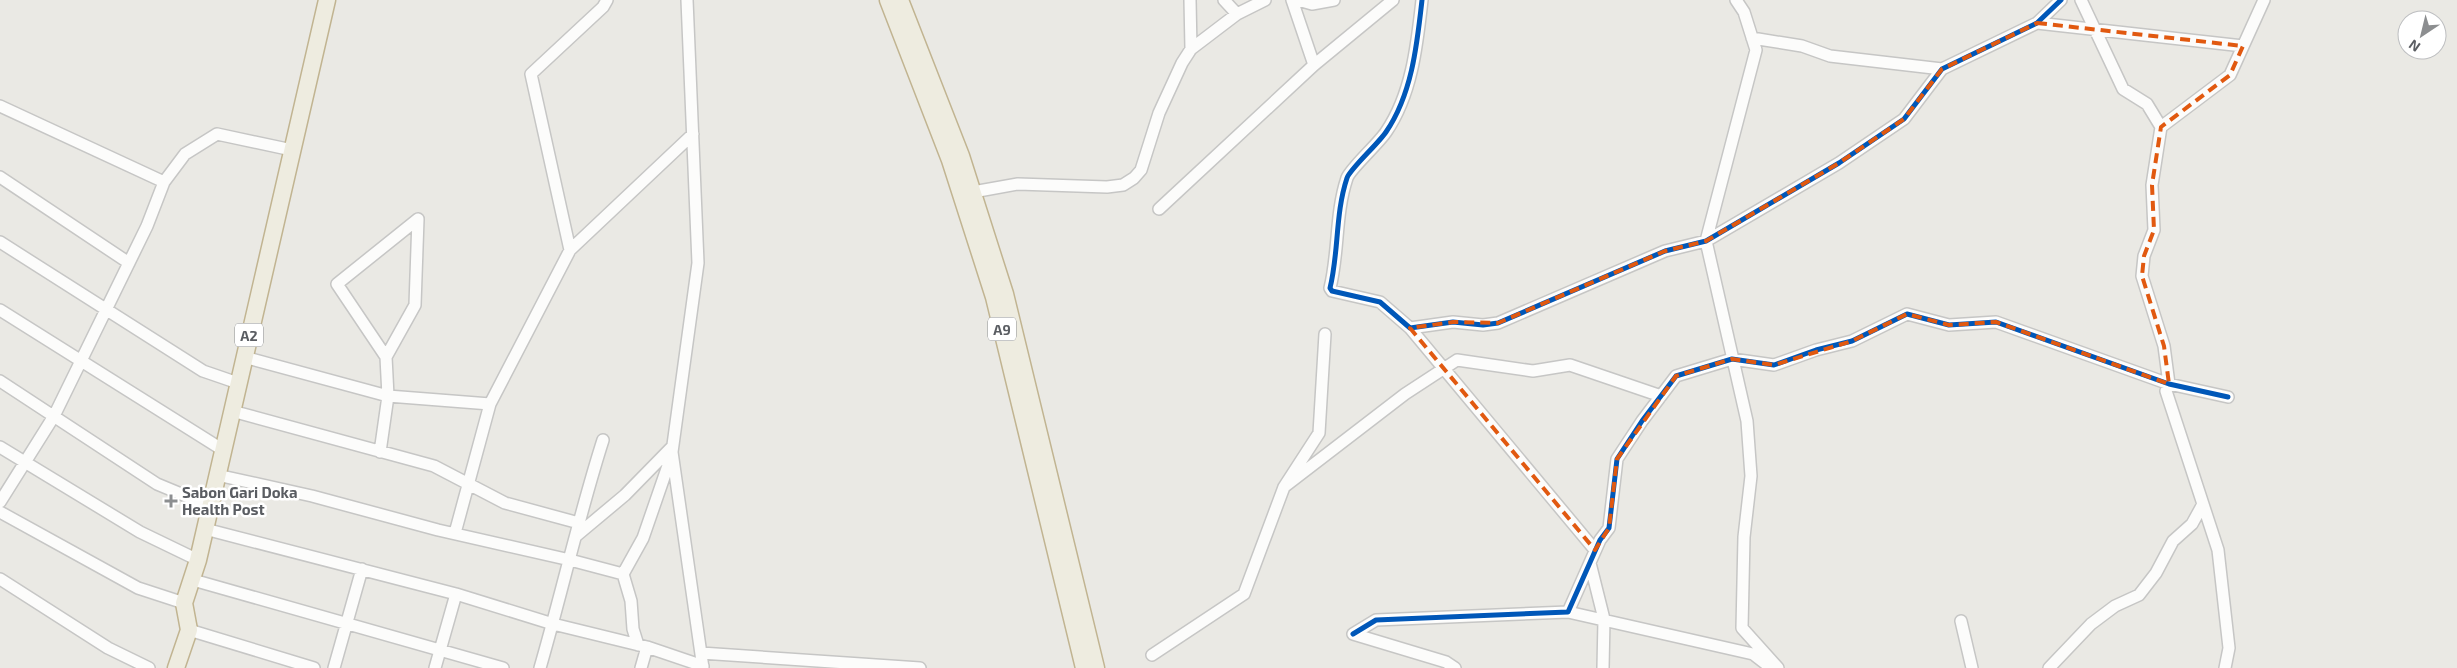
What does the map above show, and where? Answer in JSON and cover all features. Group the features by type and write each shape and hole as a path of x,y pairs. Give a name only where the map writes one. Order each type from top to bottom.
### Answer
{"highway":[{"name":"A2","path":"184,604 198,560 328,0"},
{"name":"A9","path":"888,0 950,160 994,297 1084,668"},
{"name":"A9","path":"900,0 973,192 1005,294 1096,668"},
{"path":"176,668 189,630 184,604"}],"street":[{"path":"570,250 531,74 603,8 607,0"},
{"path":"641,668 643,646 633,629 631,601 623,574 643,538 673,449 698,263 688,0"},
{"path":"1190,0 1191,49"},
{"path":"1224,0 1237,14"},
{"path":"973,192 1018,184 1107,187 1123,185 1134,178 1141,170 1159,113 1182,63 1191,49 1237,14 1265,0"},
{"path":"1292,0 1314,65"},
{"path":"1298,0 1312,4 1334,0"},
{"path":"1158,209 1314,65 1393,0"},
{"path":"1422,0 1409,82 1402,104 1386,132 1347,176 1339,210 1330,288 1338,293 1380,302 1410,328 1595,550"},
{"path":"1736,0 1744,12 1756,50 1706,241 1747,422 1751,476 1744,537 1742,628 1778,668"},
{"path":"1410,328 1453,322 1483,326 1498,324 1665,251 1706,241 1839,163 1904,118 1942,69 2037,23 2061,0"},
{"path":"2081,0 2123,89 2147,104 2161,127 2152,185 2154,230 2144,256 2142,276 2164,346 2169,384 2166,391 2218,550 2228,648 2225,668"},
{"path":"2161,127 2230,75 2265,0"},
{"path":"2037,23 2243,46"},
{"path":"1752,38 1802,46 1830,56 1942,69"},
{"path":"0,106 164,182"},
{"path":"0,502 23,462 54,416 148,226 164,182 185,154 217,134 292,150"},
{"path":"455,534 490,404 570,250 693,134"},
{"path":"0,177 129,263"},
{"path":"380,452 388,396 386,357 337,284 418,219 415,305 386,357"},
{"path":"0,242 203,371 238,384"},
{"path":"0,310 223,450"},
{"path":"1568,612 1595,550 1609,528 1617,459 1676,376 1732,359 1774,365 1816,350 1852,341 1907,314 1949,325 1996,322 2169,384 2228,397"},
{"path":"1152,655 1244,594 1284,487 1319,433 1325,334"},
{"path":"244,358 388,396 490,404"},
{"path":"1284,487 1405,394 1457,360 1534,371 1570,365 1661,396"},
{"path":"0,380 157,484 210,506"},
{"path":"232,411 434,466 505,503 579,523"},
{"path":"540,668 602,440"},
{"path":"0,447 140,532 198,560"},
{"path":"576,536 625,495 673,449"},
{"path":"205,529 456,594 553,624 643,646 703,667 673,449"},
{"path":"217,475 312,496 455,534 623,574"},
{"path":"2049,668 2092,624 2114,606 2139,595 2156,573 2173,541 2192,524 2203,504"},
{"path":"0,512 138,588 184,604"},
{"path":"1590,563 1604,620 1603,668"},
{"path":"334,668 362,569"},
{"path":"0,579 108,648 149,668"},
{"path":"193,580 503,668"},
{"path":"436,668 456,594"},
{"path":"1455,668 1446,662 1352,634 1376,620 1568,612 1753,654 1772,668"},
{"path":"1961,621 1972,668"},
{"path":"189,630 314,668"},
{"path":"701,653 920,668"}],"highlighted area":[{"path":"2037,23 2243,46 2230,75 2161,127 2152,185 2154,230 2144,256 2142,276 2164,346 2169,384 1996,322 1949,325 1907,314 1852,341 1774,365 1732,359 1676,376 1617,459 1609,528 1595,550 1410,328 1453,322 1498,323 1665,251 1706,241 1839,163 1904,119 1942,69"}],"cycle path":[{"path":"1422,0 1412,69 1402,102 1386,132 1347,178 1343,192 1330,288 1332,291 1380,302 1410,328 1453,322 1483,325 1498,323 1665,251 1706,241 1839,163 1904,119 1942,69 2037,23 2061,0"},
{"path":"1353,634 1376,620 1568,612 1600,540 1609,528 1617,459 1642,421 1676,376 1732,359 1774,365 1816,350 1852,341 1907,314 1949,325 1996,322 2169,384 2228,397"}],"place":[{"name":"Sabon Gari Doka Health Post","path":"171,501"}]}
